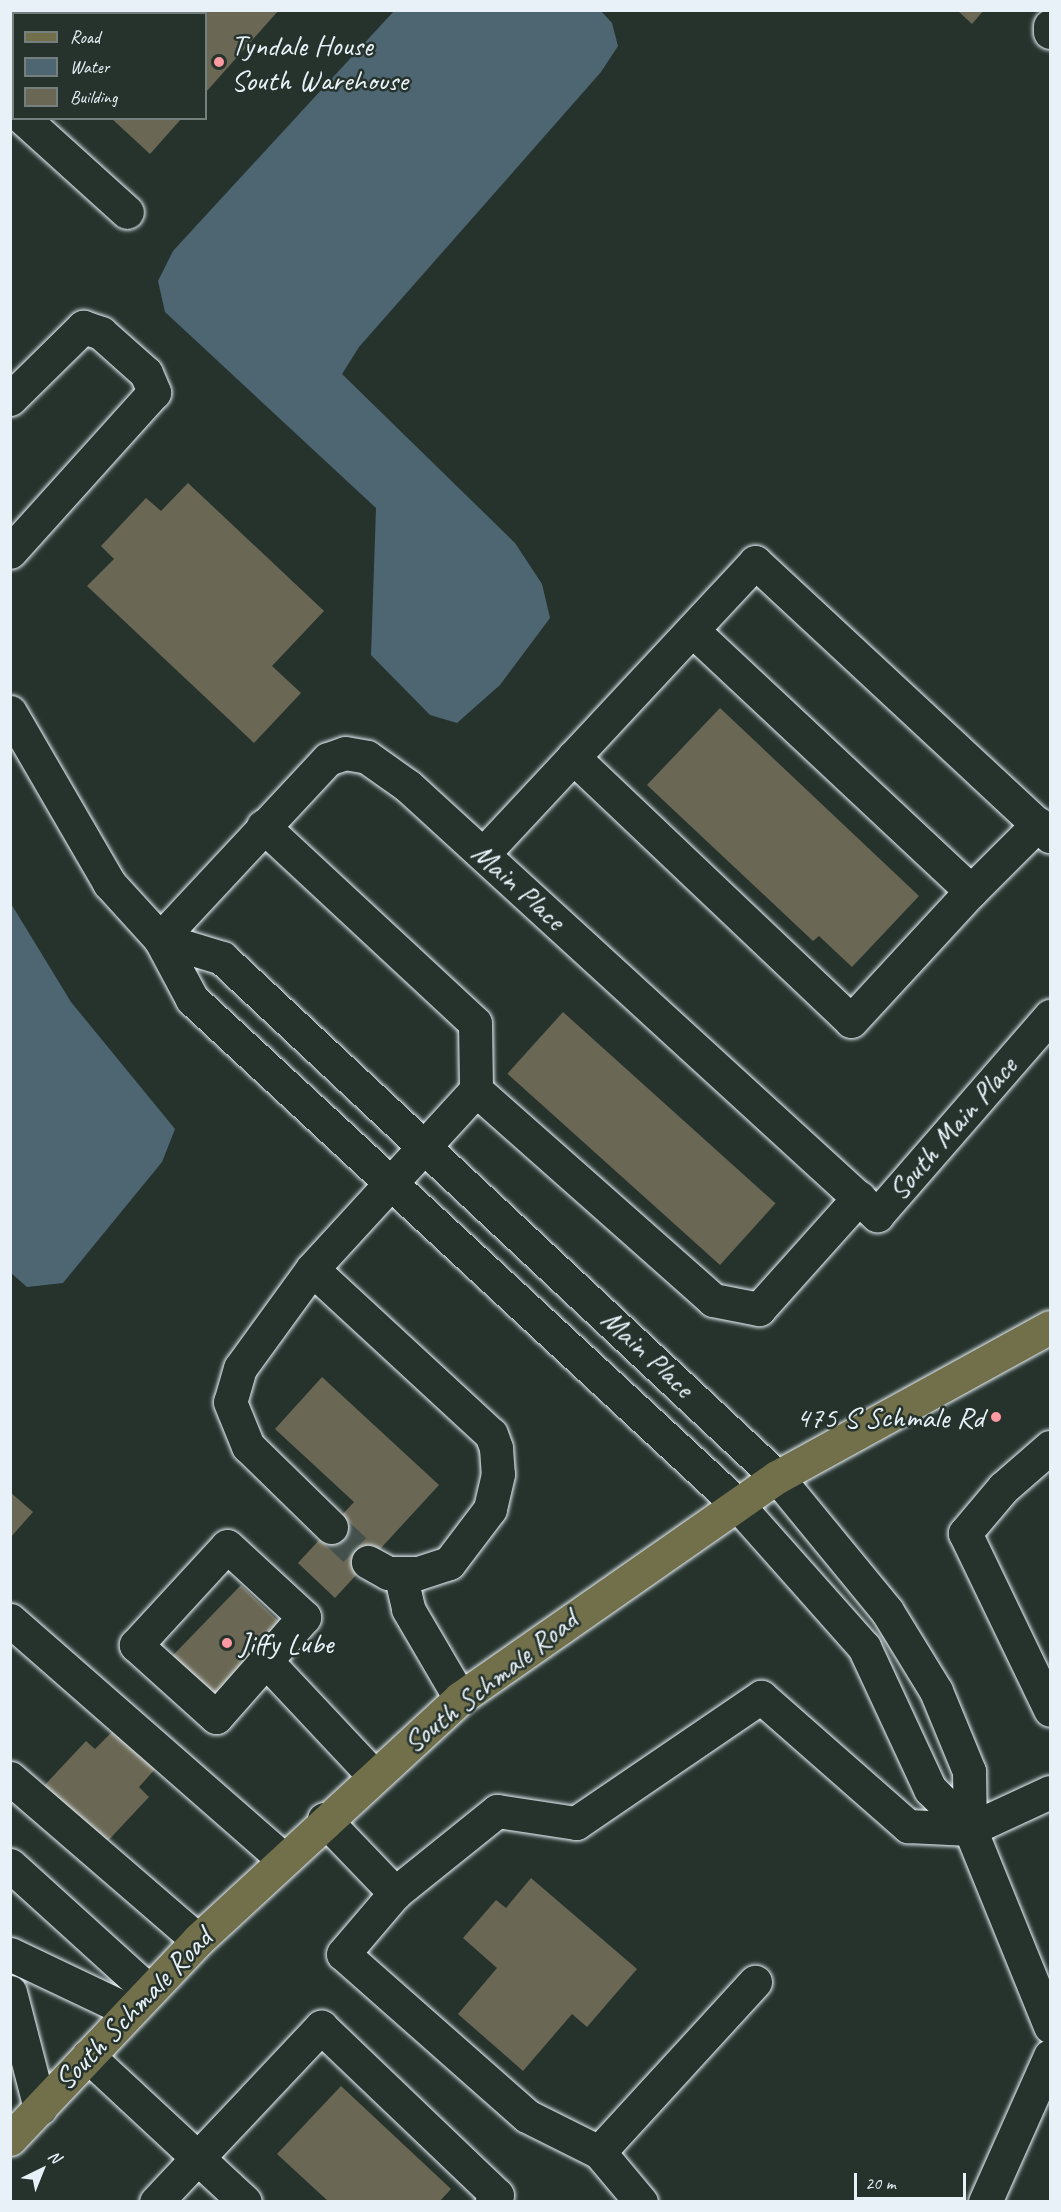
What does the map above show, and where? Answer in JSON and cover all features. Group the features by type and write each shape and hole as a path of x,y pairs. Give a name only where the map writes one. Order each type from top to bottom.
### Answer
{"main road":[{"name":"South Schmale Road","path":"10,2139 198,1940 372,1774 460,1698 736,1503 777,1477 1050,1327"}],"street":[{"path":"25,120 127,212"},
{"path":"10,399 83,327 101,333 146,373 154,392 10,552"},
{"path":"483,854 573,757 694,632 755,562 1044,830 971,891 850,1021 573,757"},
{"path":"694,632 971,891"},
{"path":"10,712 109,883 159,939"},
{"name":"Main Place","path":"159,939 328,759 345,753 368,757 408,786 868,1206"},
{"path":"263,826 475,1023 476,1090 312,1269 240,1368 230,1402 248,1446 331,1527"},
{"name":"Main Place","path":"159,939 222,958 777,1477 911,1645 969,1771 970,1829"},
{"name":"Main Place","path":"159,939 192,999 389,1184 736,1503 864,1647 930,1789 970,1829"},
{"name":"South Main Place","path":"476,1090 713,1300 759,1309 868,1206 1050,1016"},
{"path":"312,1269 491,1434 496,1448 498,1474 490,1509 474,1537 449,1563 400,1573 368,1563"},
{"path":"1050,1447 1003,1488 965,1533 1050,1710"},
{"path":"227,1546 304,1617 266,1661 216,1717 136,1645 227,1546"},
{"path":"400,1573 408,1609 460,1698"},
{"path":"10,1620 282,1858"},
{"path":"266,1661 372,1774"},
{"path":"641,2202 599,2152 527,2116 343,1954 395,1893 497,1810 576,1823 761,1697 908,1826 970,1829 1050,1792"},
{"path":"10,1778 198,1940"},
{"path":"324,1819 395,1893"},
{"path":"970,1829 1050,2026"},
{"path":"10,1865 139,2001"},
{"path":"10,1954 139,2001"},
{"path":"599,2152 754,1982"},
{"path":"10,1992 40,2108"},
{"path":"156,2202 321,2027 498,2195 492,2202"},
{"path":"88,2056 245,2202"},
{"path":"985,2202 1050,2056"}],"water":[{"path":"394,11 601,11 612,23 618,46 601,72 359,347 342,374 515,543 542,584 550,618 500,685 457,723 430,715 371,655 376,508 165,312 158,281 173,251"},
{"path":"10,902 71,1002 175,1129 162,1162 63,1283 27,1287 10,1272"}],"building":[{"name":"Tyndale House South Warehouse","path":"10,10 279,10 207,91 207,12 12,12 12,20"},
{"path":"957,10 984,10 972,24"},
{"name":"Tyndale House South Warehouse","path":"113,120 180,120 150,154"},
{"path":"188,483 324,611 272,666 301,693 254,743 87,586 114,559 101,546 146,498 161,511"},
{"path":"720,708 919,896 852,967 819,936 813,941 647,785"},
{"path":"563,1012 776,1203 720,1265 507,1074"},
{"path":"322,1377 439,1485 335,1598 298,1563 354,1502 275,1429"},
{"path":"10,1492 33,1512 10,1538"},
{"name":"Jiffy Lube","path":"241,1585 283,1625 211,1699 169,1659"},
{"path":"115,1729 156,1768 139,1787 149,1797 104,1845 42,1788 86,1741 95,1749"},
{"path":"531,1878 637,1969 587,2027 572,2014 523,2071 458,2014 497,1968 463,1938 496,1900 506,1908"},
{"path":"341,2086 451,2189 439,2202 329,2202 277,2154"}],"tunnel":[{"path":"331,1527 368,1562"}],"place":[{"name":"Tyndale House South Warehouse","path":"219,62"},
{"name":"475 S Schmale Rd","path":"996,1417"},
{"name":"Jiffy Lube","path":"227,1643"}]}
